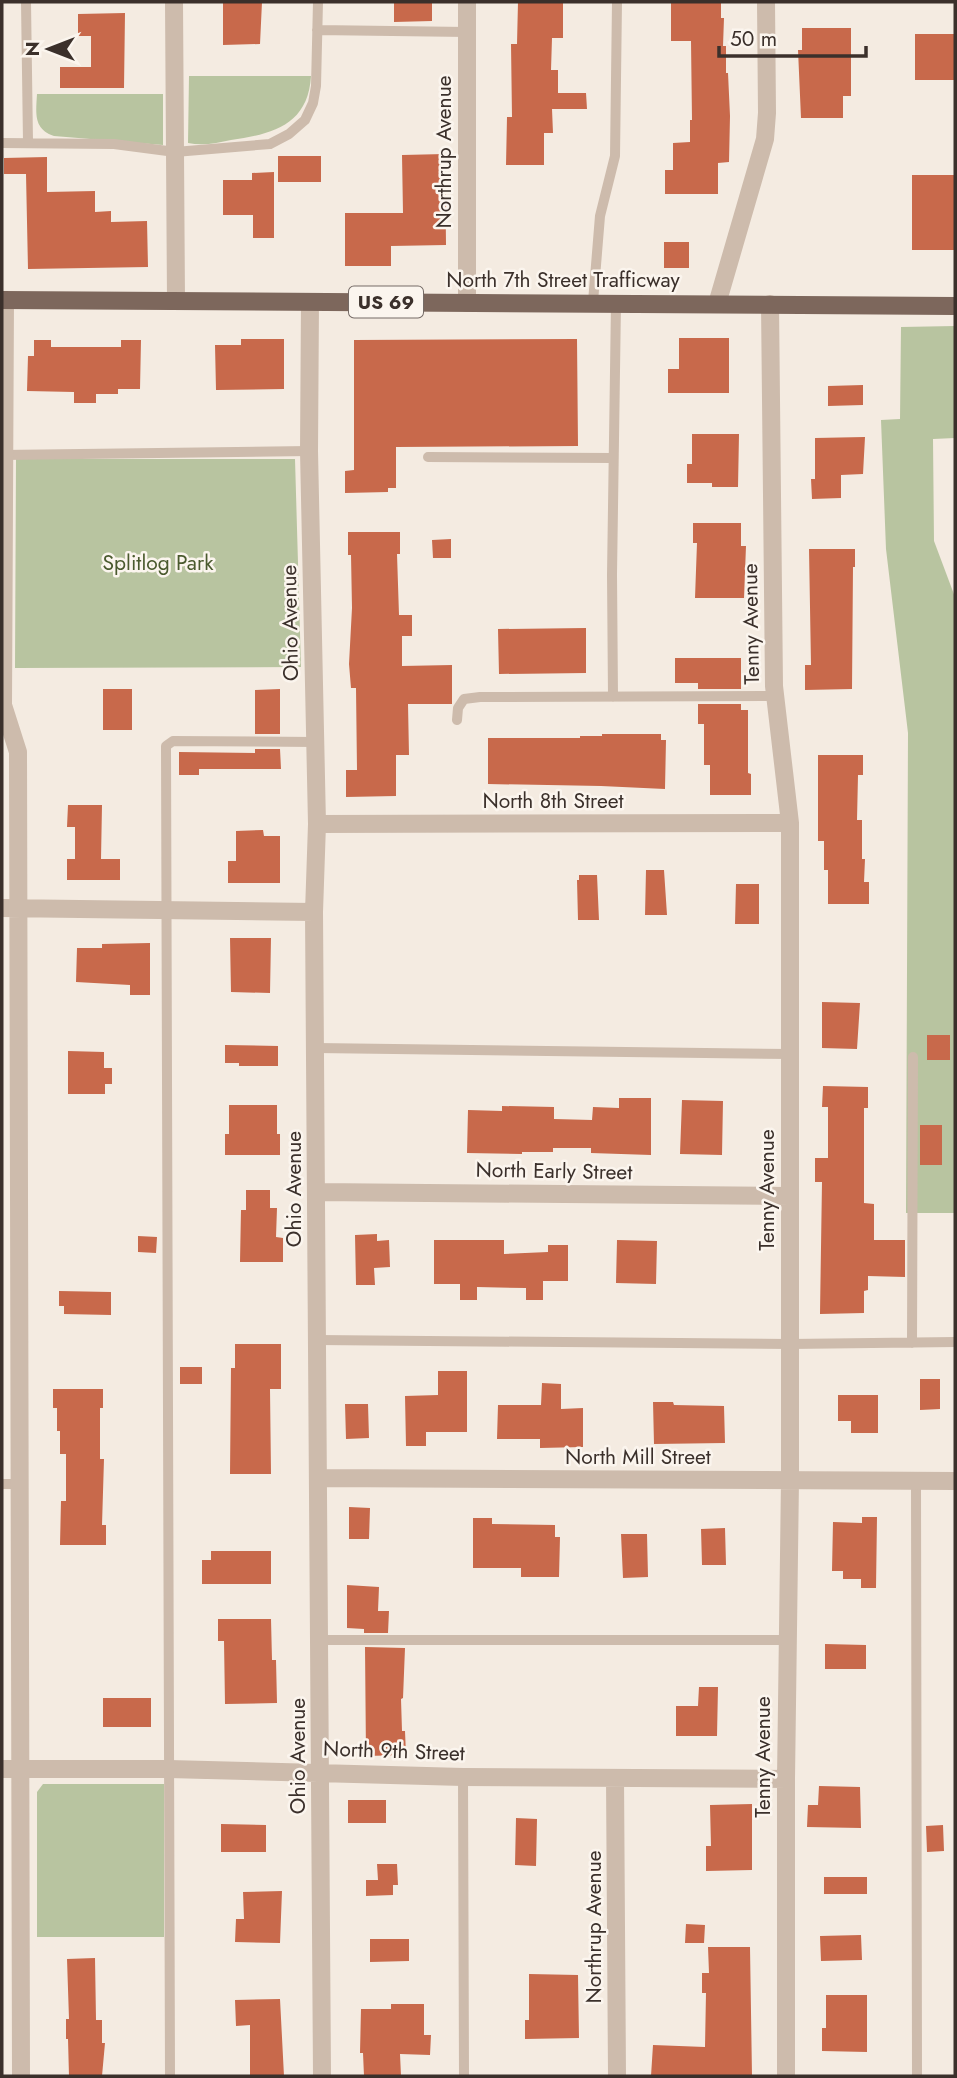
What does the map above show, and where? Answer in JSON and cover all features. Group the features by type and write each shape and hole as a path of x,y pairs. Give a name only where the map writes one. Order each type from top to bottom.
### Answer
{"main road":[{"name":"North 7th Street Trafficway","path":"4,300 955,306"}],"street":[{"path":"174,2 176,301"},
{"name":"Northrup Avenue","path":"467,2 467,303"},
{"path":"717,304 765,139 766,2"},
{"path":"4,300 3,705 19,752 10,908 21,1484 21,2076"},
{"name":"Ohio Avenue","path":"310,302 309,451 317,824 314,912 320,1478 322,2076"},
{"name":"Tenny Avenue","path":"770,304 775,696 790,823 786,2076"},
{"name":"North 8th Street","path":"317,824 790,823"},
{"path":"10,908 314,912"},
{"name":"North Early Street","path":"317,1192 790,1196"},
{"name":"North Mill Street","path":"320,1478 955,1481"},
{"name":"North 9th Street","path":"2,1769 169,1769 321,1771 463,1777 786,1779"},
{"name":"Northrup Avenue","path":"615,1778 617,2076"}],"lane":[{"path":"26,2 28,142"},
{"path":"2,143 114,144 175,152 270,144 289,134 305,120 313,103 316,86 318,2"},
{"path":"593,302 600,216 615,156 617,2"},
{"path":"317,30 467,32"},
{"path":"613,696 616,303"},
{"path":"3,455 309,451"},
{"path":"428,457 613,458"},
{"path":"457,720 458,708 464,699 480,696 775,696"},
{"path":"170,2076 166,746 173,741 315,742"},
{"path":"316,1048 790,1054"},
{"path":"912,1343 913,1057"},
{"path":"318,1340 790,1344 955,1342"},
{"path":"916,1480 917,2076"},
{"path":"2,1484 21,1484"},
{"path":"320,1640 787,1640"},
{"path":"463,1777 464,2076"}],"green space":[{"path":"189,76 311,76 303,106 286,124 261,134 199,144 188,143"},
{"path":"37,94 163,94 163,145 54,136 39,125 36,114"},
{"path":"955,326 955,438 933,439 934,541 955,597 955,1213 906,1213 908,733 886,549 881,420 900,419 901,327"},
{"name":"Splitlog Park","path":"16,459 295,459 301,667 15,668"},
{"path":"43,1784 164,1784 164,1937 37,1937 37,1792"}],"building":[{"path":"223,2 262,2 260,44 223,45"},
{"path":"394,2 432,2 432,21 394,22"},
{"path":"518,2 563,2 563,38 552,38 551,70 558,70 558,93 586,93 587,109 552,109 553,133 544,133 544,165 506,165 507,117 512,117 511,44 517,44"},
{"path":"671,2 721,2 730,116 729,162 718,163 718,194 665,194 665,170 673,170 673,143 690,142 692,120 691,41 671,41"},
{"path":"125,13 124,88 60,88 60,67 91,67 91,36 78,36 78,14"},
{"path":"802,28 851,28 851,96 843,96 843,118 801,118 798,50 802,50"},
{"path":"915,34 955,34 955,80 915,80"},
{"path":"445,154 446,245 391,246 391,266 345,266 345,213 403,213 402,155"},
{"path":"278,156 321,156 321,182 278,182"},
{"path":"47,157 47,192 95,191 95,212 111,211 111,222 147,221 148,267 28,269 26,174 4,174 4,158"},
{"path":"274,172 274,238 253,238 253,215 223,215 223,180 252,180 252,173"},
{"path":"912,175 955,175 955,250 912,250"},
{"path":"664,242 689,242 689,268 664,268"},
{"path":"679,338 729,338 729,393 668,393 668,369 679,369"},
{"path":"241,339 284,339 284,389 216,390 215,345 241,345"},
{"path":"577,339 578,446 396,447 396,488 388,488 388,492 345,493 345,471 354,470 354,340"},
{"path":"34,340 51,340 51,347 121,347 121,340 141,340 140,389 118,389 118,394 96,394 96,403 74,403 74,392 27,391 28,356 34,356"},
{"path":"863,385 863,405 828,406 828,386"},
{"path":"692,434 739,434 738,487 687,483 687,464 692,464"},
{"path":"865,437 863,474 841,475 841,498 812,499 815,438"},
{"path":"693,523 741,523 741,546 746,546 744,598 695,598 697,543 693,543"},
{"path":"348,532 400,532 400,554 397,554 399,615 412,615 412,636 402,636 402,666 452,665 452,704 408,704 409,755 396,755 396,796 346,797 346,770 357,770 356,688 351,688 349,664 352,608"},
{"path":"451,539 451,558 433,558 432,540"},
{"path":"809,549 855,549 852,689 805,690 805,665 811,665"},
{"path":"586,628 586,673 499,674 498,629"},
{"path":"675,658 741,658 741,689 698,689 698,683 675,683"},
{"path":"103,689 132,689 132,730 103,730"},
{"path":"280,689 280,734 255,734 255,690"},
{"path":"698,704 741,704 741,710 748,710 748,773 751,774 751,795 710,795 710,765 704,765 704,724 698,724"},
{"path":"602,734 661,734 661,740 666,740 665,789 488,784 488,738 580,738"},
{"path":"255,749 280,749 281,769 199,769 199,775 179,775 179,752 255,753"},
{"path":"818,755 863,755 863,775 858,775 857,820 862,820 862,859 865,859 864,882 869,882 869,904 828,904 828,870 824,870 824,841 818,841"},
{"path":"68,805 102,805 101,859 120,859 120,880 67,880 67,859 75,859 75,827 67,827"},
{"path":"263,830 264,836 280,836 280,883 228,883 228,861 236,861 236,831"},
{"path":"646,870 664,870 667,915 645,915"},
{"path":"579,875 597,875 599,920 578,920"},
{"path":"736,884 759,884 759,924 735,924"},
{"path":"230,938 271,938 270,993 231,992"},
{"path":"150,943 150,995 130,995 130,985 76,982 77,948 102,948 102,944"},
{"path":"822,1002 860,1003 857,1049 822,1048"},
{"path":"927,1035 950,1035 950,1060 927,1060"},
{"path":"225,1045 278,1046 278,1066 239,1066 239,1063 225,1063"},
{"path":"68,1051 104,1052 104,1068 112,1068 112,1084 105,1084 105,1094 68,1094"},
{"path":"823,1086 868,1087 868,1108 864,1108 864,1203 874,1204 874,1240 905,1240 905,1277 868,1276 868,1290 864,1291 864,1313 820,1314 822,1182 815,1182 815,1158 828,1158 828,1107 822,1107"},
{"path":"619,1098 651,1098 651,1155 591,1153 591,1148 553,1148 553,1152 522,1154 467,1153 468,1110 502,1111 502,1106 554,1107 554,1119 592,1120 593,1107 619,1108"},
{"path":"682,1100 723,1101 722,1155 680,1154"},
{"path":"229,1105 277,1105 280,1155 225,1155 225,1134 229,1134"},
{"path":"920,1125 942,1125 942,1165 920,1165"},
{"path":"246,1190 270,1190 270,1208 277,1208 276,1237 283,1238 283,1262 240,1262 241,1210 246,1210"},
{"path":"377,1234 377,1241 389,1240 390,1267 374,1268 375,1285 356,1285 355,1235"},
{"path":"138,1236 157,1237 156,1253 138,1252"},
{"path":"434,1240 504,1240 504,1254 548,1252 548,1245 568,1245 568,1281 543,1281 543,1300 526,1300 526,1288 477,1287 477,1300 460,1300 460,1284 434,1284"},
{"path":"617,1240 657,1241 656,1284 616,1283"},
{"path":"59,1291 111,1292 111,1315 64,1314 64,1306 59,1306"},
{"path":"235,1344 281,1344 281,1389 270,1389 271,1474 230,1474 231,1368 235,1368"},
{"path":"180,1367 202,1367 202,1384 180,1384"},
{"path":"438,1371 467,1371 467,1432 426,1432 426,1446 406,1446 405,1396 438,1395"},
{"path":"920,1379 940,1379 940,1409 920,1410"},
{"path":"542,1383 561,1384 561,1409 583,1408 583,1447 540,1448 540,1439 497,1439 498,1405 541,1405"},
{"path":"53,1389 103,1389 103,1408 100,1408 100,1459 104,1459 102,1525 106,1525 106,1545 60,1545 61,1501 66,1501 66,1454 60,1454 60,1431 57,1431 57,1408 53,1408"},
{"path":"838,1395 878,1395 878,1433 851,1433 851,1421 838,1421"},
{"path":"653,1402 724,1406 725,1443 654,1444"},
{"path":"345,1404 368,1404 369,1438 346,1439"},
{"path":"349,1507 370,1508 369,1539 349,1539"},
{"path":"862,1517 877,1517 876,1588 861,1588 861,1579 843,1579 843,1571 832,1571 833,1522 862,1523"},
{"path":"473,1518 492,1518 492,1524 555,1525 555,1537 560,1537 559,1577 521,1577 521,1568 473,1568"},
{"path":"725,1528 726,1565 702,1565 701,1529"},
{"path":"621,1534 647,1534 648,1577 623,1578"},
{"path":"211,1551 271,1551 271,1584 202,1584 202,1560 211,1560"},
{"path":"347,1585 379,1587 378,1611 389,1611 388,1633 364,1633 364,1629 347,1628"},
{"path":"218,1619 271,1619 277,1703 225,1704 224,1641 218,1641"},
{"path":"825,1644 866,1645 866,1669 825,1669"},
{"path":"365,1647 405,1648 401,1699 406,1755 366,1756"},
{"path":"699,1687 718,1687 717,1736 676,1736 676,1706 698,1706"},
{"path":"103,1698 151,1698 151,1727 103,1727"},
{"path":"819,1786 860,1787 861,1828 807,1827 808,1805 818,1805"},
{"path":"348,1800 386,1800 386,1823 348,1823"},
{"path":"752,1804 752,1870 706,1871 706,1846 711,1846 710,1805"},
{"path":"516,1818 537,1819 536,1866 515,1865"},
{"path":"221,1824 266,1825 266,1852 221,1852"},
{"path":"943,1825 944,1851 927,1852 926,1826"},
{"path":"377,1864 397,1864 398,1885 393,1885 393,1895 366,1896 366,1880 378,1880"},
{"path":"824,1877 867,1877 867,1894 824,1894"},
{"path":"282,1891 280,1943 235,1942 236,1919 244,1919 243,1892"},
{"path":"686,1924 705,1925 704,1943 685,1943"},
{"path":"861,1935 862,1960 821,1961 820,1936"},
{"path":"370,1939 409,1939 409,1961 370,1962"},
{"path":"708,1947 750,1947 752,2076 651,2076 653,2045 705,2047 706,1993 702,1993 702,1973 709,1973"},
{"path":"95,1958 96,2020 102,2020 102,2043 105,2043 102,2076 69,2076 66,2039 66,2019 69,2019 67,1959"},
{"path":"529,1974 578,1975 579,2038 525,2039 525,2020 529,2020"},
{"path":"826,1995 867,1995 867,2052 822,2051 822,2028 826,2028"},
{"path":"280,1999 284,2076 250,2076 250,2025 236,2026 235,2000"},
{"path":"391,2004 424,2004 424,2035 431,2035 430,2055 400,2054 401,2076 364,2076 363,2053 360,2053 361,2009 391,2009"}]}
